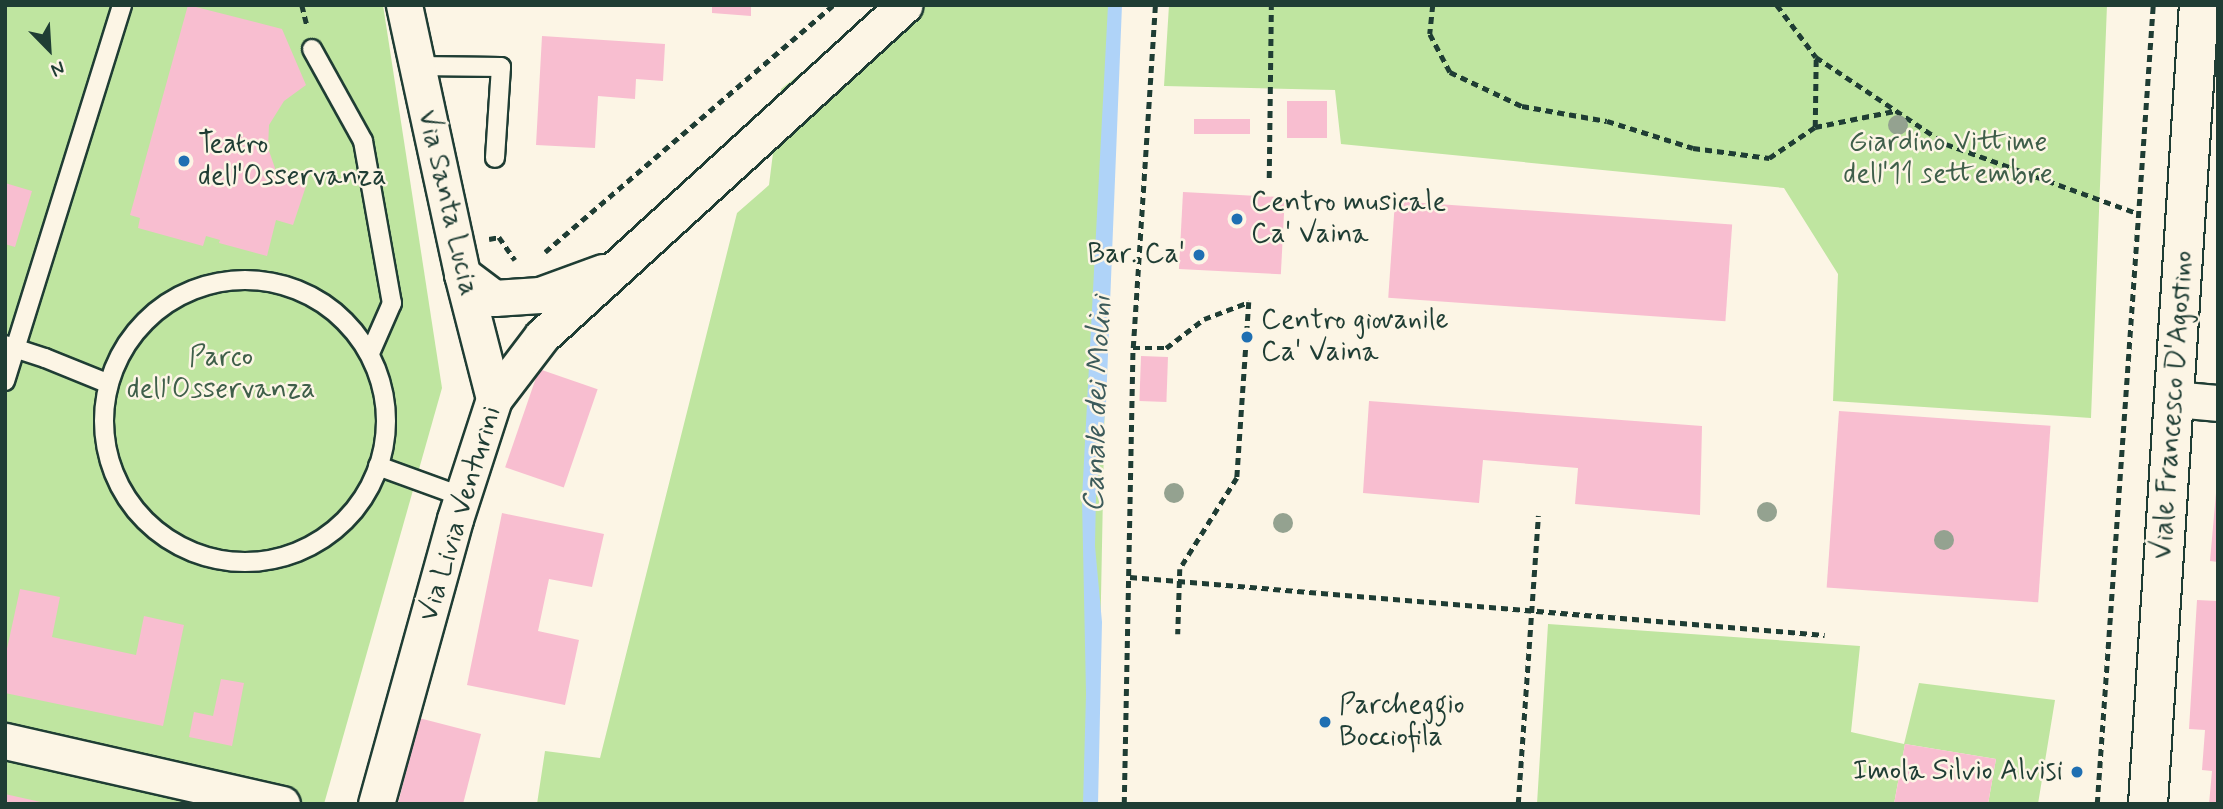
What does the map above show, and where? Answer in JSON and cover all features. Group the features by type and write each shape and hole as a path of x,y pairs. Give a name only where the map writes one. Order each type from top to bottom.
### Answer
{"street":[{"name":"Via Santa Lucia","path":"404,5 459,261 494,399"},
{"name":"Via Livia Venturini","path":"376,804 463,497 494,399 542,336 905,5"},
{"name":"Viale Francesco D'Agostino","path":"2148,804 2199,5"},
{"name":"Via Livia Venturini","path":"459,261 494,298 540,295 619,266"},
{"path":"2174,399 2218,403"},
{"path":"5,741 282,804"}],"lane":[{"path":"5,381 10,347 122,5"},
{"path":"312,49 363,141 392,303 370,353"},
{"path":"416,66 501,67 495,158"},
{"path":"252,278 299,289 341,314 370,353 386,399 385,448 368,493 339,528 300,552 256,563 210,559 169,542 135,512 111,473 102,428 107,383 126,342 159,307 203,285 252,278"},
{"path":"10,347 107,383"},
{"path":"378,466 463,497"}],"path":[{"path":"541,255 832,5"},
{"path":"1124,804 1133,348 1155,5"},
{"path":"1269,177 1271,5"},
{"path":"1433,5 1430,34 1450,72 1522,106 1607,121 1693,148 1769,158 1815,127 1895,111"},
{"path":"1777,5 1816,57 1946,144 2139,214"},
{"path":"2097,804 2153,5"},
{"path":"1815,127 1816,57"},
{"path":"459,261 499,237 512,260 521,261"},
{"path":"1133,348 1166,348 1204,319 1249,302 1237,478 1180,569 1178,634"},
{"path":"1518,804 1538,516"},
{"path":"1130,577 1825,635"}],"green space":[{"name":"Parco dell'Osservanza","path":"5,5 383,5 442,388 324,804 5,804"},
{"path":"887,5 1120,5 1108,236 1097,804 537,804 545,751 600,758 737,213 769,185 781,89"},
{"name":"Giardino Vittime dell'11 settembre","path":"1169,5 2107,5 2091,418 1833,401 1838,274 1784,188 1341,144 1335,90 1164,86"},
{"path":"1548,624 1860,646 1851,732 1904,744 1919,683 2055,700 2038,804 1988,804 1996,759 1905,744 1894,804 1537,804"}],"water":[{"name":"Canale dei Molini","path":"1108,5 1122,5 1106,404 1096,495 1095,546 1102,622 1098,804 1083,804 1086,694 1082,499"}],"building":[{"path":"188,5 282,29 306,85 284,101 269,125 268,148 276,171 290,182 306,186 293,225 276,220 267,256 219,243 220,240 206,236 203,246 138,228 140,218 130,215"},
{"path":"712,5 751,5 751,16 712,13"},
{"path":"542,36 665,44 663,81 636,79 635,99 598,96 595,148 536,145"},
{"path":"1287,101 1327,101 1327,138 1287,138"},
{"path":"1194,119 1250,119 1250,134 1194,134"},
{"path":"5,183 32,191 15,247 5,244"},
{"path":"1183,192 1285,197 1281,274 1179,269"},
{"path":"1395,201 1732,225 1725,321 1388,298"},
{"path":"1141,356 1168,357 1166,402 1139,401"},
{"path":"539,369 598,389 564,488 505,467"},
{"path":"1369,401 1702,426 1700,515 1575,504 1578,468 1483,460 1479,503 1363,493"},
{"path":"1839,411 2050,426 2038,602 1827,588"},
{"path":"2218,493 2218,562 2210,561"},
{"path":"502,513 604,534 592,587 549,579 538,631 579,640 565,705 467,685"},
{"path":"20,589 60,597 52,637 136,655 144,616 184,625 163,726 5,693 5,658"},
{"path":"2197,600 2218,601 2218,804 2209,804 2212,771 2202,770 2205,730 2189,729"},
{"path":"221,679 244,683 232,746 189,737 194,712 213,716"},
{"path":"419,718 481,734 463,804 398,804"},
{"path":"1905,744 1996,759 1988,804 1894,804"},
{"path":"5,794 45,803 45,804 5,804"}],"place":[{"name":"Teatro dell'Osservanza","path":"184,161"},
{"name":"Centro musicale Ca' Vaina","path":"1237,219"},
{"name":"Bar. Ca'","path":"1199,255"},
{"name":"Centro giovanile Ca' Vaina","path":"1247,337"},
{"name":"Parcheggio Bocciofila","path":"1325,722"},
{"name":"Imola Silvio Alvisi","path":"2077,772"}]}
